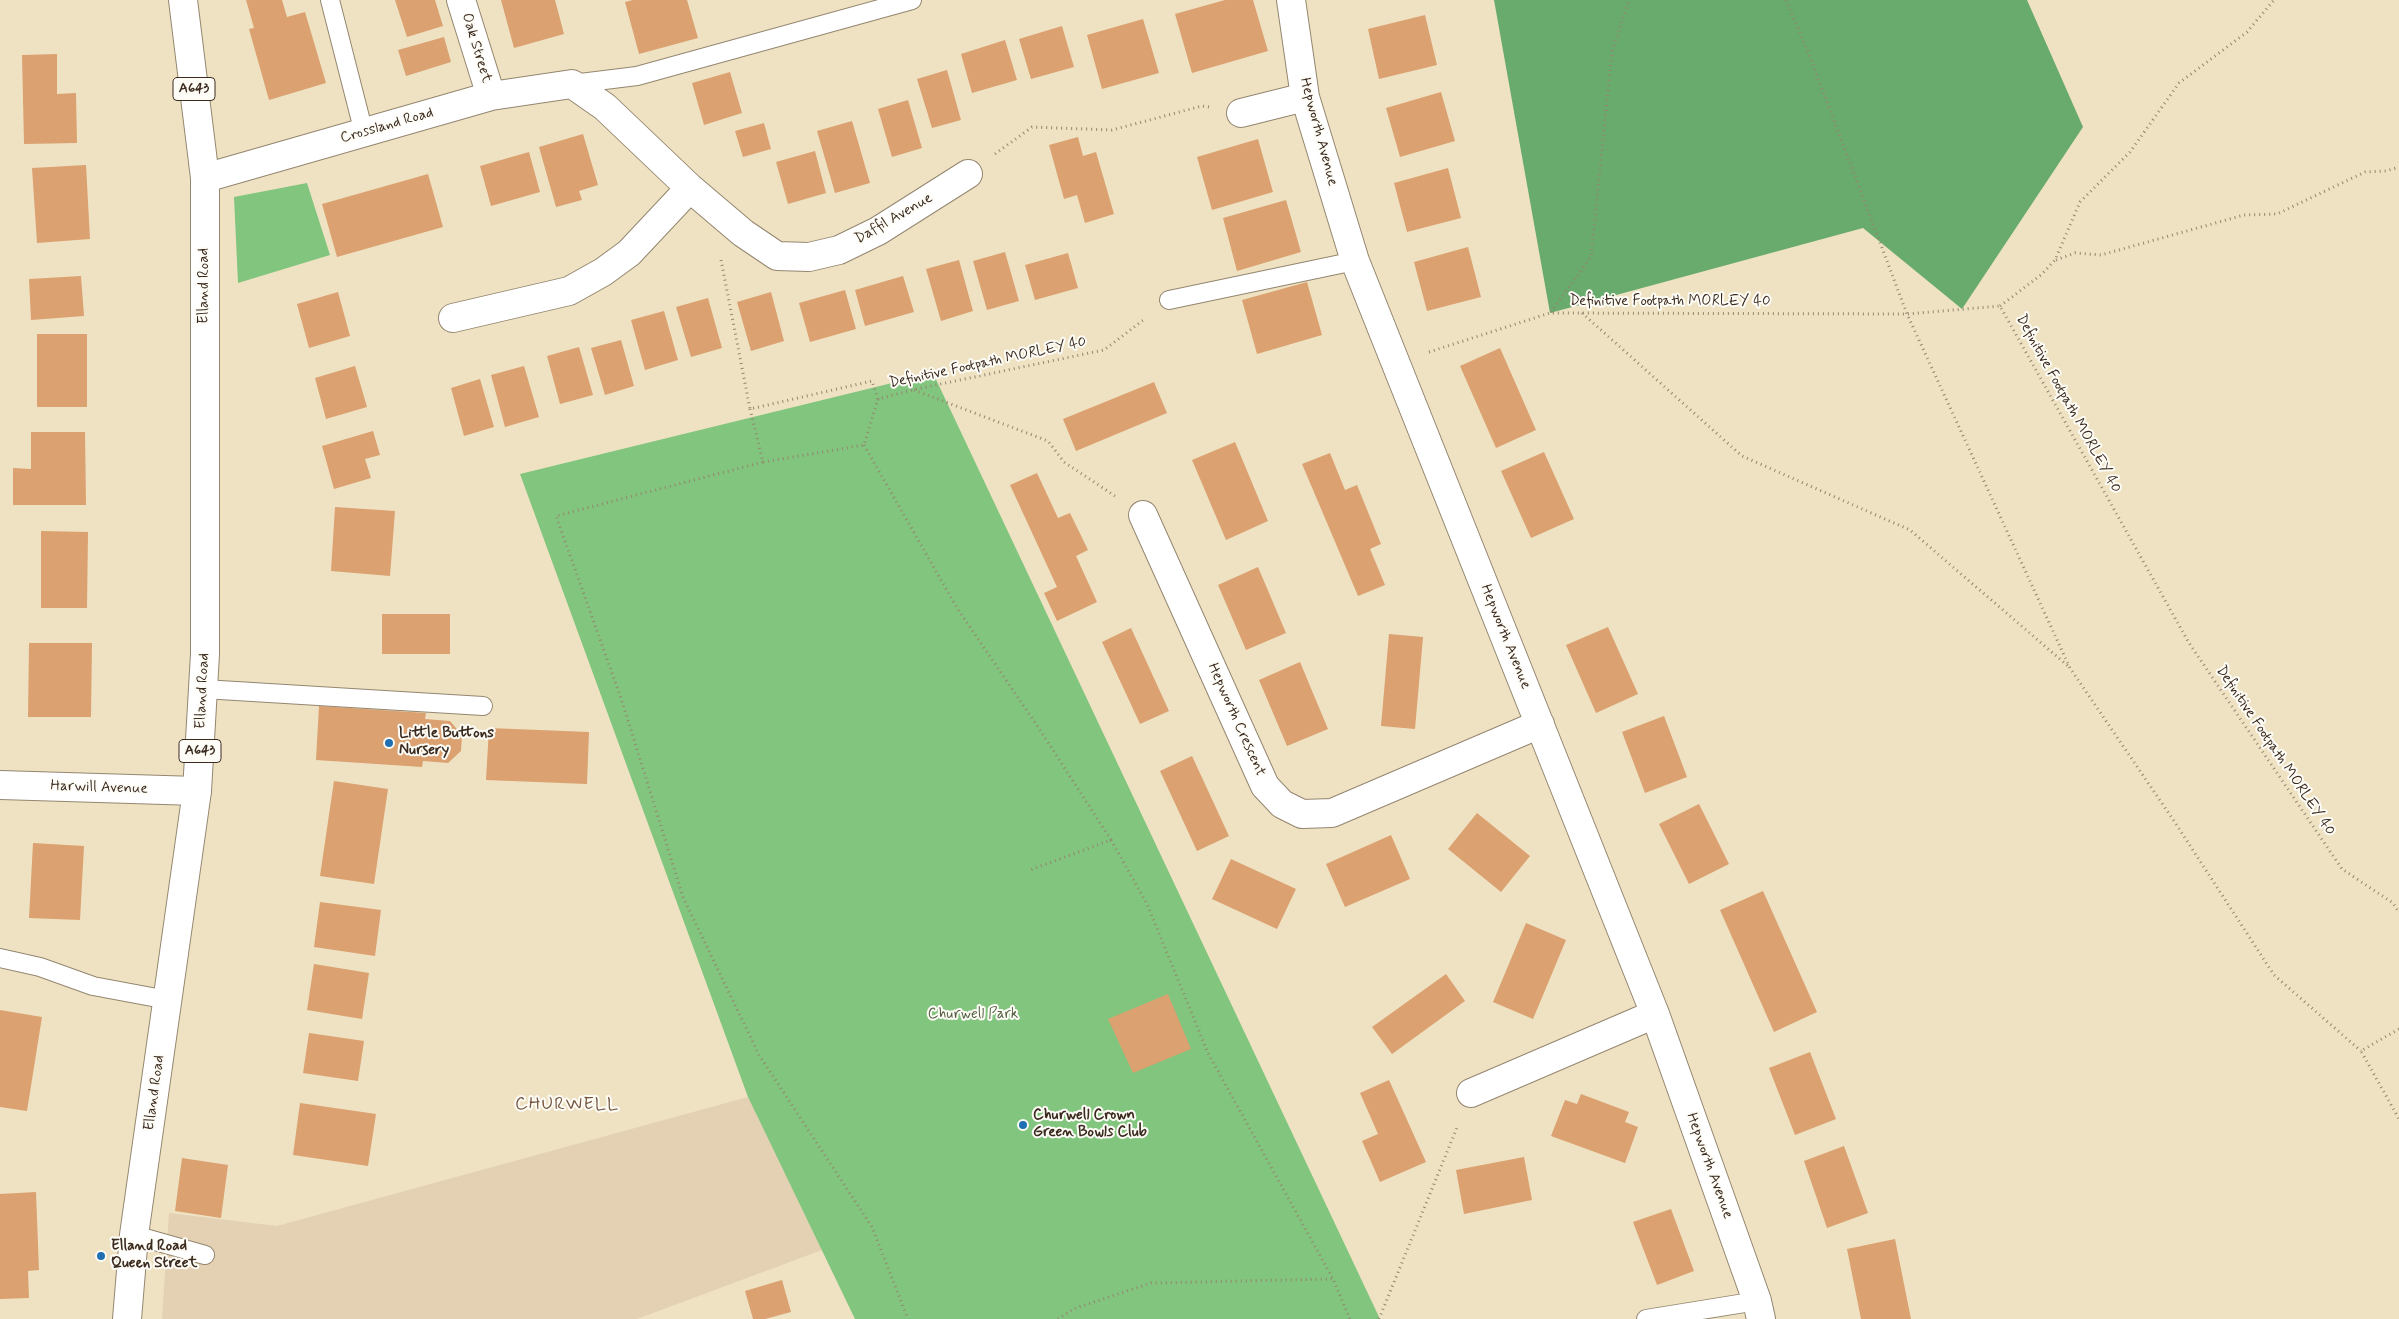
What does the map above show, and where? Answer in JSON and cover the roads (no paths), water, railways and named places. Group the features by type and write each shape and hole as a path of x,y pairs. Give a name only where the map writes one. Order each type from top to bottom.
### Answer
{"street":[{"name":"A643","path":"183,0 205,178"},
{"name":"Oak Street","path":"461,0 491,96"},
{"name":"Hepworth Avenue","path":"1291,0 1305,97 1355,261 1655,1014 1759,1310"},
{"name":"Crossland Road","path":"205,178 491,96 572,84"},
{"name":"Daffil Avenue","path":"572,84 605,107 710,206 743,233 777,256 808,257 839,250 878,231 968,174"},
{"path":"1241,113 1305,97"},
{"name":"Elland Road","path":"127,1319 134,1235 197,791 203,689 206,491 205,178"},
{"path":"452,318 569,291 603,272 629,253 690,188"},
{"name":"Hepworth Crescent","path":"1143,515 1265,786 1282,804 1302,814 1332,813 1540,724"},
{"name":"Harwill Avenue","path":"0,786 197,791"},
{"path":"1471,1093 1655,1014"}],"lane":[{"path":"330,0 364,133"},
{"path":"572,84 637,76 912,0"},
{"path":"1169,300 1355,261"},
{"path":"203,689 483,706"},
{"path":"0,958 40,967 93,986 168,1000"},
{"path":"134,1235 204,1256"},
{"path":"1646,1319 1759,1310"}],"place":[{"name":"Little Buttons Nursery","path":"389,743"},
{"name":"Churwell Crown Green Bowls Club","path":"1023,1125"},
{"name":"Elland Road Queen Street","path":"101,1256"}],"district":[{"name":"CHURWELL","path":"567,1105"}],"park label":[{"name":"Churwell Park","path":"973,1015"}]}
